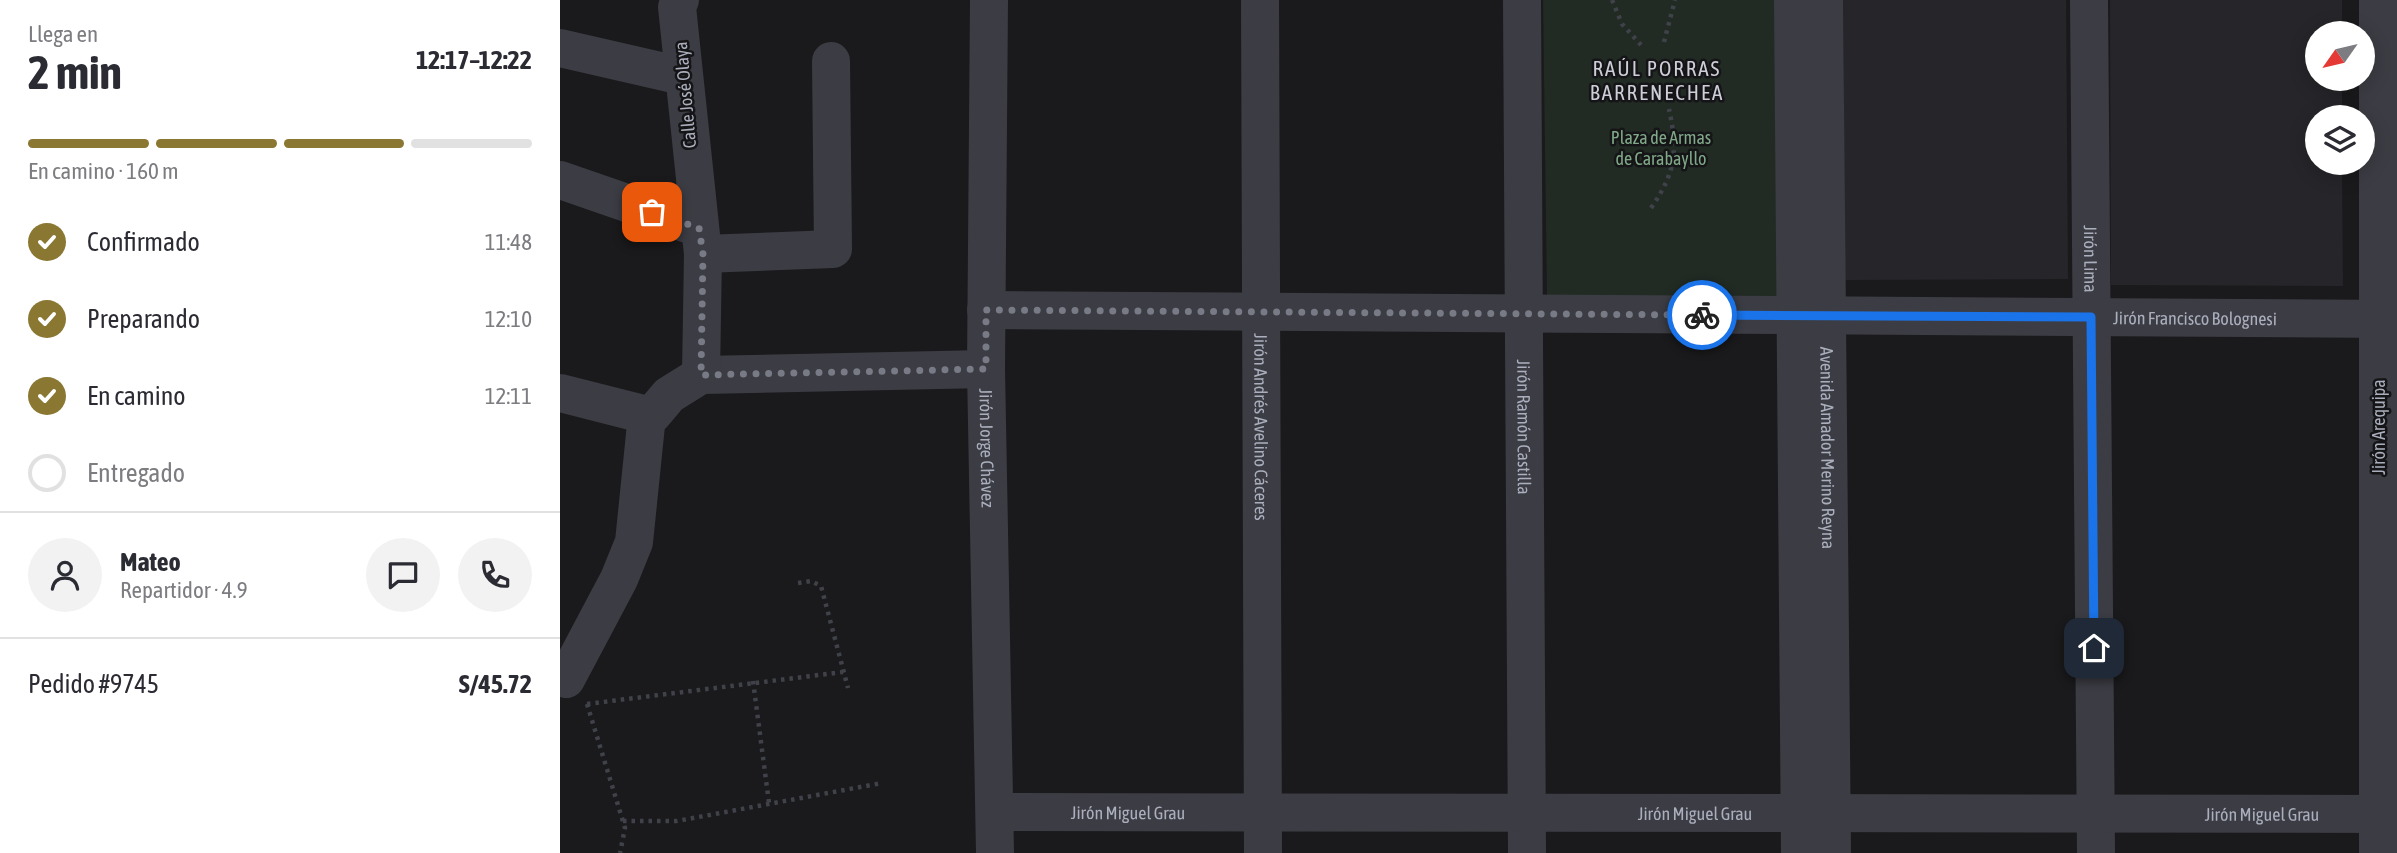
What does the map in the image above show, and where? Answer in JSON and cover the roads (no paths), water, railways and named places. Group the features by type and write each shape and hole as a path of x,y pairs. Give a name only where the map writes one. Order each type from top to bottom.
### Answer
{"street":[{"name":"Calle José Olaya","path":"680,0 677,7 682,76 701,241 701,375"},
{"name":"Jirón Jorge Chávez","path":"989,0 986,369 995,853"},
{"name":"Jirón Andrés Avelino Cáceres","path":"1260,0 1263,853"},
{"name":"Jirón Ramón Castilla","path":"1522,0 1527,853"},
{"name":"Avenida Amador Merino Reyna","path":"1793,0 1811,316 1816,814 1832,853"},
{"name":"Avenida Amador Merino Reyna","path":"1811,316 1824,0"},
{"name":"Jirón Lima","path":"2089,0 2096,853"},
{"name":"Jirón Arequipa","path":"2378,0 2387,319 2388,814 2378,853"},
{"path":"560,48 682,76"},
{"path":"560,180 701,241 833,249 831,61"},
{"name":"Jirón Francisco Bolognesi","path":"986,310 2387,319"},
{"path":"560,393 647,415 653,414 669,395 701,375 986,369"},
{"path":"577,691 634,542 647,415"},
{"name":"Jirón Miguel Grau","path":"995,812 2388,814"},
{"name":"Avenida Amador Merino Reyna","path":"1800,853 1816,814"}],"district":[{"name":"RAÚL PORRAS BARRENECHEA","path":"1657,80"}],"park label":[{"name":"Plaza de Armas de Carabayllo","path":"1661,147"}]}
